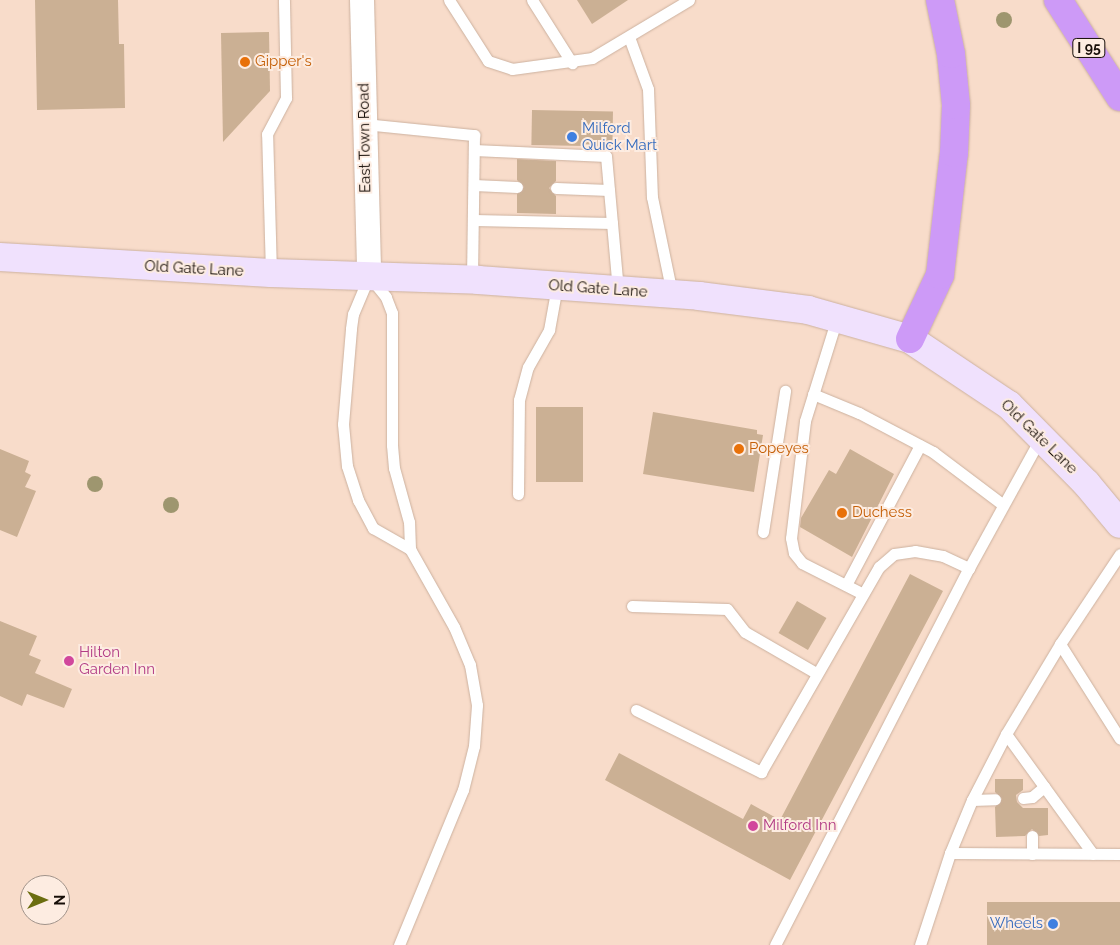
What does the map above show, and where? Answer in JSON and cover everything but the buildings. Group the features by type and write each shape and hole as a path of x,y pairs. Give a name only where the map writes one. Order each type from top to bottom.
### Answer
{"highway":[{"path":"910,339 940,275 954,153 956,105 951,54 940,0"},
{"name":"I 95","path":"1058,0 1120,97"}],"main road":[{"name":"Old Gate Lane","path":"0,257 271,273 472,280 672,294 808,310 910,339 1009,405 1041,437 1120,524"}],"street":[{"name":"East Town Road","path":"362,0 369,276"}],"lane":[{"path":"271,273 267,134 286,98 284,0"},
{"path":"449,0 484,57 496,66 512,69 572,63 592,58 689,0"},
{"path":"532,0 572,63"},
{"path":"629,37 648,89 652,197 672,294"},
{"path":"365,124 474,135 472,280"},
{"path":"474,150 606,156 618,290"},
{"path":"474,185 517,187"},
{"path":"556,188 609,190"},
{"path":"474,220 612,223"},
{"path":"399,945 463,790 474,746 477,706 470,665 454,627 410,549 409,522 394,468 392,445 392,313 386,297 369,276 353,314 351,329 343,424 348,466 358,500 373,528 410,549"},
{"path":"518,494 519,400 528,367 549,330 557,286"},
{"path":"837,318 805,421 790,538 794,553 802,563 863,594"},
{"path":"762,532 785,391"},
{"path":"813,394 859,413 920,445 1002,504"},
{"path":"775,945 1002,504 1041,437"},
{"path":"846,585 920,445"},
{"path":"636,710 761,772 816,673 879,567 894,554 915,552 934,554 969,568"},
{"path":"920,945 950,853 972,800 1006,734 1060,644 1120,554"},
{"path":"632,606 727,609 745,632 816,673"},
{"path":"1060,644 1120,739"},
{"path":"1006,734 1093,854"},
{"path":"1029,801 1044,787"},
{"path":"972,800 995,799"},
{"path":"1032,836 1032,854"},
{"path":"950,853 1120,854"}],"place":[{"name":"Gipper's","path":"245,62"},
{"name":"Milford Quick Mart","path":"572,137"},
{"name":"Popeyes","path":"739,449"},
{"name":"Duchess","path":"842,513"},
{"name":"Hilton Garden Inn","path":"69,661"},
{"name":"Milford Inn","path":"753,826"},
{"name":"Wheels","path":"1053,924"}]}
